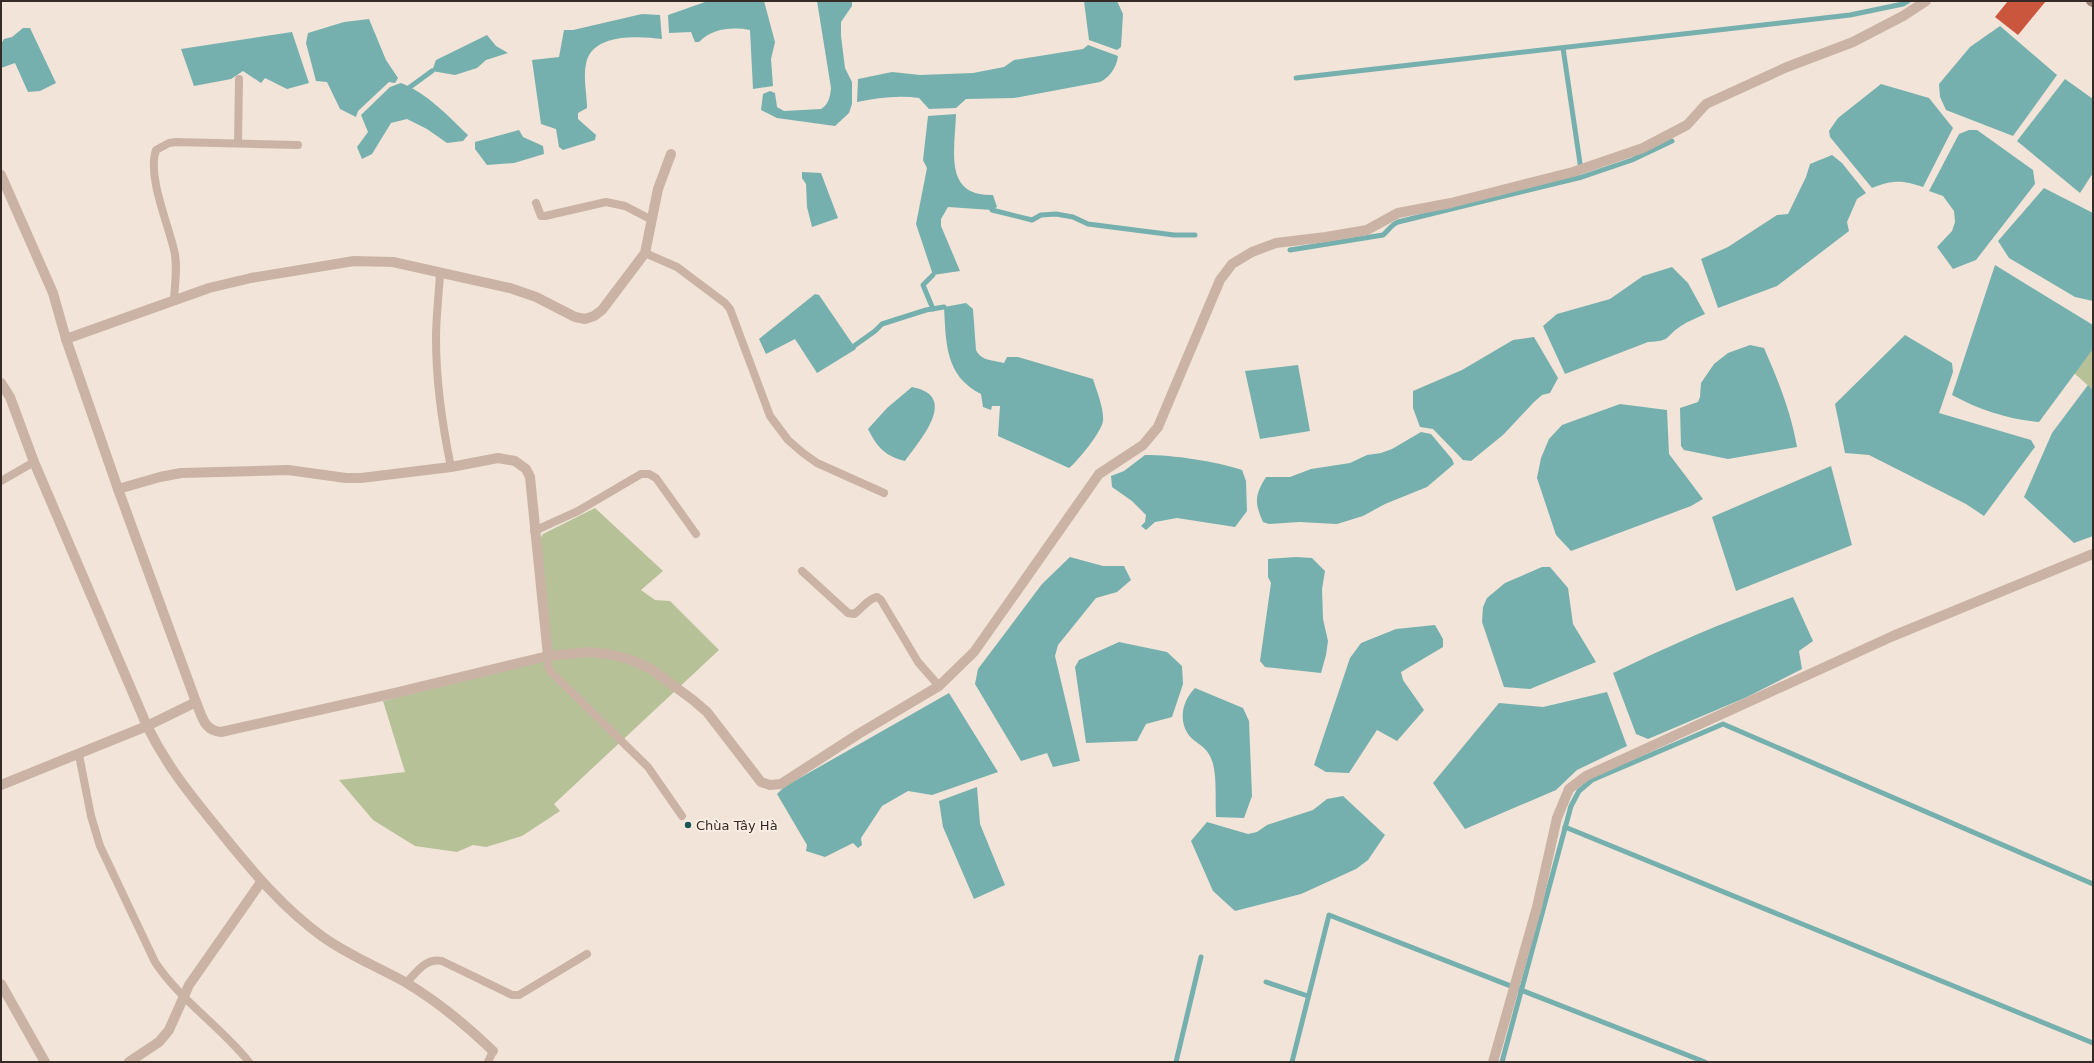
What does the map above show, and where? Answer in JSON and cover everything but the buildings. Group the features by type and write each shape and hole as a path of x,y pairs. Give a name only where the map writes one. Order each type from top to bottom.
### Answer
{"street":[{"path":"1,176 53,293 66,339 118,489 196,702 206,726 213,732 221,732 403,691 548,656 588,652 608,654 629,659 651,669 681,690 707,712 753,774 761,782 770,785 781,784 860,733 939,686 974,652 1098,474 1151,437 1158,426 1220,280 1232,264 1252,252 1276,243 1367,230 1398,213 1451,203 1573,172 1643,148 1687,125 1706,104 1787,67 1853,42 1903,16 1926,1"},
{"path":"66,339 174,299 209,288 251,278 354,261 393,262 524,292 575,317 585,319 594,316 602,310 645,253 661,176 671,154"},
{"path":"1,383 10,397 34,462 147,726 170,768 182,786 261,882 323,937 406,983 458,1018 493,1051"},
{"path":"118,489 160,477 181,473 288,470 346,478 361,478 450,467 498,458 511,459 522,466 530,477 534,531 548,656"},
{"path":"1493,1062 1537,907 1557,818 1569,789 1586,776 1893,636 2093,554"},
{"path":"1,785 147,726 196,702"},
{"path":"129,1062 159,1042 170,1030 189,985 261,882"},
{"path":"1,984 45,1062"}],"lane":[{"path":"238,143 239,79"},
{"path":"174,299 176,265 174,250 164,215 153,164 156,150 169,143 176,142 298,145"},
{"path":"536,204 538,212 541,216 545,216 595,204 617,203 652,220"},
{"path":"645,253 677,267 725,303 730,309 770,416 788,440 818,463 884,492"},
{"path":"440,273 436,337 441,410 450,467"},
{"path":"1,481 34,462"},
{"path":"534,531 578,512 641,474 649,474 656,478 696,534"},
{"path":"802,571 848,613 854,614 871,598 876,597 881,600 918,662 939,686"},
{"path":"548,656 548,668 550,672 648,767 682,816"},
{"path":"78,755 91,816 100,846 155,962 166,978 184,997 237,1046 249,1062"},
{"path":"406,983 426,962 433,960 442,961 512,995 519,995 587,954"},
{"path":"488,1062 493,1051"}],"green space":[{"path":"2093,349 2093,390 2074,373"},
{"path":"595,508 663,571 641,590 655,600 670,601 719,650 554,804 560,811 522,836 486,847 473,845 457,852 415,846 373,820 339,780 405,772 383,701 553,659 540,539 543,534"}],"water":[{"path":"708,1 764,1 775,42 771,59 773,86 753,89 750,30 730,29 717,31 704,37 699,42 695,42 691,32 669,33 668,15"},
{"path":"817,1 852,1 852,6 841,22 841,36 845,68 852,82 852,104 849,113 835,126 777,118 761,110 763,94 770,91 775,93 777,107 784,111 821,109 827,103 830,97 831,88"},
{"path":"1084,1 1117,1 1123,14 1121,47 1117,50 1089,40"},
{"path":"642,14 660,15 662,39 629,37 617,39 606,42 597,47 590,54 586,64 585,74 587,108 578,113 578,119 596,135 595,140 563,150 559,147 556,129 541,124 532,60 559,57 564,30 573,30"},
{"path":"369,19 386,60 398,78 395,83 389,82 358,111 356,117 340,109 327,82 316,81 306,43 308,33 344,22"},
{"path":"2000,26 2057,75 2013,136 1946,110 1940,97 1939,84 1970,47"},
{"path":"23,28 30,28 56,83 40,91 28,92 15,63 1,68 1,44 4,39 12,37"},
{"path":"292,32 309,83 287,89 265,78 261,83 243,71 231,79 194,86 181,49"},
{"path":"487,35 496,46 508,53 486,60 477,68 455,75 432,71 436,60"},
{"path":"1088,45 1118,56 1112,72 1100,82 1014,98 966,99 956,108 929,109 919,98 911,97 888,97 857,102 858,79 892,72 920,75 973,73 1004,67 1014,60 1083,49"},
{"path":"2065,79 2093,99 2093,173 2080,193 2017,141"},
{"path":"401,83 411,87 428,99 468,135 463,141 447,143 427,129 407,119 391,123 372,154 362,159 357,147 368,132 361,115 390,87"},
{"path":"1881,84 1929,98 1953,128 1923,187 1903,182 1892,182 1872,188 1830,137 1829,131 1838,118"},
{"path":"956,114 954,156 955,169 959,180 966,188 977,194 993,195 997,207 992,210 948,207 941,219 941,226 960,271 933,275 916,224 927,168 923,160 928,116"},
{"path":"519,130 523,137 543,146 544,154 514,163 487,165 475,149 475,142"},
{"path":"1969,130 1977,130 2033,170 2035,184 1976,260 1953,269 1937,247 1952,231 1955,222 1954,211 1943,196 1929,191 1959,134"},
{"path":"1832,155 1842,163 1866,193 1857,199 1847,222 1849,231 1777,286 1718,308 1701,259 1728,247 1777,215 1788,214 1806,177 1810,164"},
{"path":"802,172 821,173 838,218 812,227 807,207 806,184 802,178"},
{"path":"2044,188 2093,213 2093,301 2075,297 2009,258 1998,241"},
{"path":"1995,265 2093,325 2093,349 2039,422 2016,419 1994,413 1952,395"},
{"path":"1672,267 1688,283 1705,314 1684,324 1661,341 1648,342 1565,374 1543,326 1557,314 1610,299 1643,276"},
{"path":"815,294 819,295 856,349 817,373 795,339 766,354 759,339"},
{"path":"966,303 973,309 976,350 978,354 984,358 1004,363 1007,357 1018,357 1093,379 1101,405 1103,416 1102,426 1089,446 1069,468 998,436 1000,406 992,406 991,410 983,407 981,394 969,387 960,378 954,368 947,346 944,307"},
{"path":"1905,335 1952,363 1953,372 1939,413 2031,440 2035,447 1984,516 1966,504 1869,455 1845,453 1835,404"},
{"path":"1534,337 1558,378 1550,393 1542,395 1503,435 1471,461 1463,460 1433,429 1420,427 1413,408 1413,391 1462,370 1513,340"},
{"path":"1750,345 1764,348 1784,396 1797,447 1728,459 1684,450 1681,446 1680,408 1698,402 1701,383 1714,364 1728,353"},
{"path":"1298,365 1310,431 1260,439 1245,371"},
{"path":"2088,385 2093,390 2093,536 2074,543 2024,497 2052,433"},
{"path":"912,387 926,392 933,399 935,409 932,420 926,431 905,461 898,459 882,450 868,429 887,408"},
{"path":"1620,404 1667,410 1669,454 1703,499 1691,506 1571,551 1556,535 1537,478 1541,458 1549,439 1562,425"},
{"path":"1421,432 1431,434 1452,459 1454,464 1427,487 1385,504 1363,516 1337,524 1299,522 1269,524 1263,522 1258,509 1257,499 1266,477 1290,477 1311,469 1350,463 1367,455 1381,453 1392,449"},
{"path":"1145,455 1194,459 1242,470 1246,481 1247,511 1235,527 1177,518 1155,522 1146,530 1141,526 1145,522 1146,515 1132,501 1112,487 1111,476 1124,471"},
{"path":"1831,466 1852,545 1736,591 1712,517"},
{"path":"1070,557 1103,566 1124,566 1131,580 1117,592 1096,598 1058,645 1055,656 1080,761 1053,767 1047,753 1021,761 975,684 978,669 1042,584"},
{"path":"1296,557 1312,558 1325,571 1322,589 1323,619 1328,641 1321,673 1265,667 1260,661 1271,583 1268,577 1268,559"},
{"path":"1542,567 1550,567 1568,588 1573,624 1596,662 1530,689 1504,687 1482,622 1483,607 1487,598 1505,583"},
{"path":"1793,597 1813,641 1799,651 1802,669 1747,697 1648,739 1636,734 1613,673 1702,632"},
{"path":"1435,625 1443,639 1443,647 1401,672 1403,680 1424,710 1397,741 1377,730 1349,773 1326,772 1314,765 1350,658 1361,643 1396,629"},
{"path":"1119,642 1167,652 1182,666 1183,684 1172,717 1146,724 1137,741 1086,743 1075,667 1079,660"},
{"path":"1195,688 1243,708 1249,721 1252,796 1244,818 1216,817 1215,777 1211,758 1205,749 1188,734 1183,722 1183,710 1187,698"},
{"path":"1607,692 1627,746 1577,770 1556,790 1465,829 1433,783 1499,703 1543,707"},
{"path":"949,693 998,772 932,795 908,791 882,806 861,838 862,845 858,848 853,843 825,857 806,851 807,845 777,794 784,787"},
{"path":"977,787 980,824 1005,885 974,899 943,827 939,801"},
{"path":"1343,796 1385,835 1368,860 1356,869 1301,894 1235,911 1213,891 1191,841 1207,822 1248,834 1257,832 1267,825 1313,810 1327,799"}],"waterway":[{"path":"1296,78 1850,15 1903,4 1908,1"},
{"path":"1563,48 1581,170"},
{"path":"410,87 432,71"},
{"path":"1290,250 1383,235 1398,222 1582,177 1632,160 1672,141"},
{"path":"992,210 1032,220 1041,215 1056,214 1073,217 1088,224 1174,235 1195,235"},
{"path":"933,275 923,285 933,309"},
{"path":"854,346 882,324 926,310 944,307"},
{"path":"1502,1062 1571,806 1579,791 1592,780 1723,724 2093,884"},
{"path":"1565,827 2093,1043"},
{"path":"1292,1062 1329,915 1705,1062"},
{"path":"1176,1062 1201,957"},
{"path":"1266,982 1308,996"}],"place":[{"name":"Chùa Tây Hà","path":"688,825"}]}
